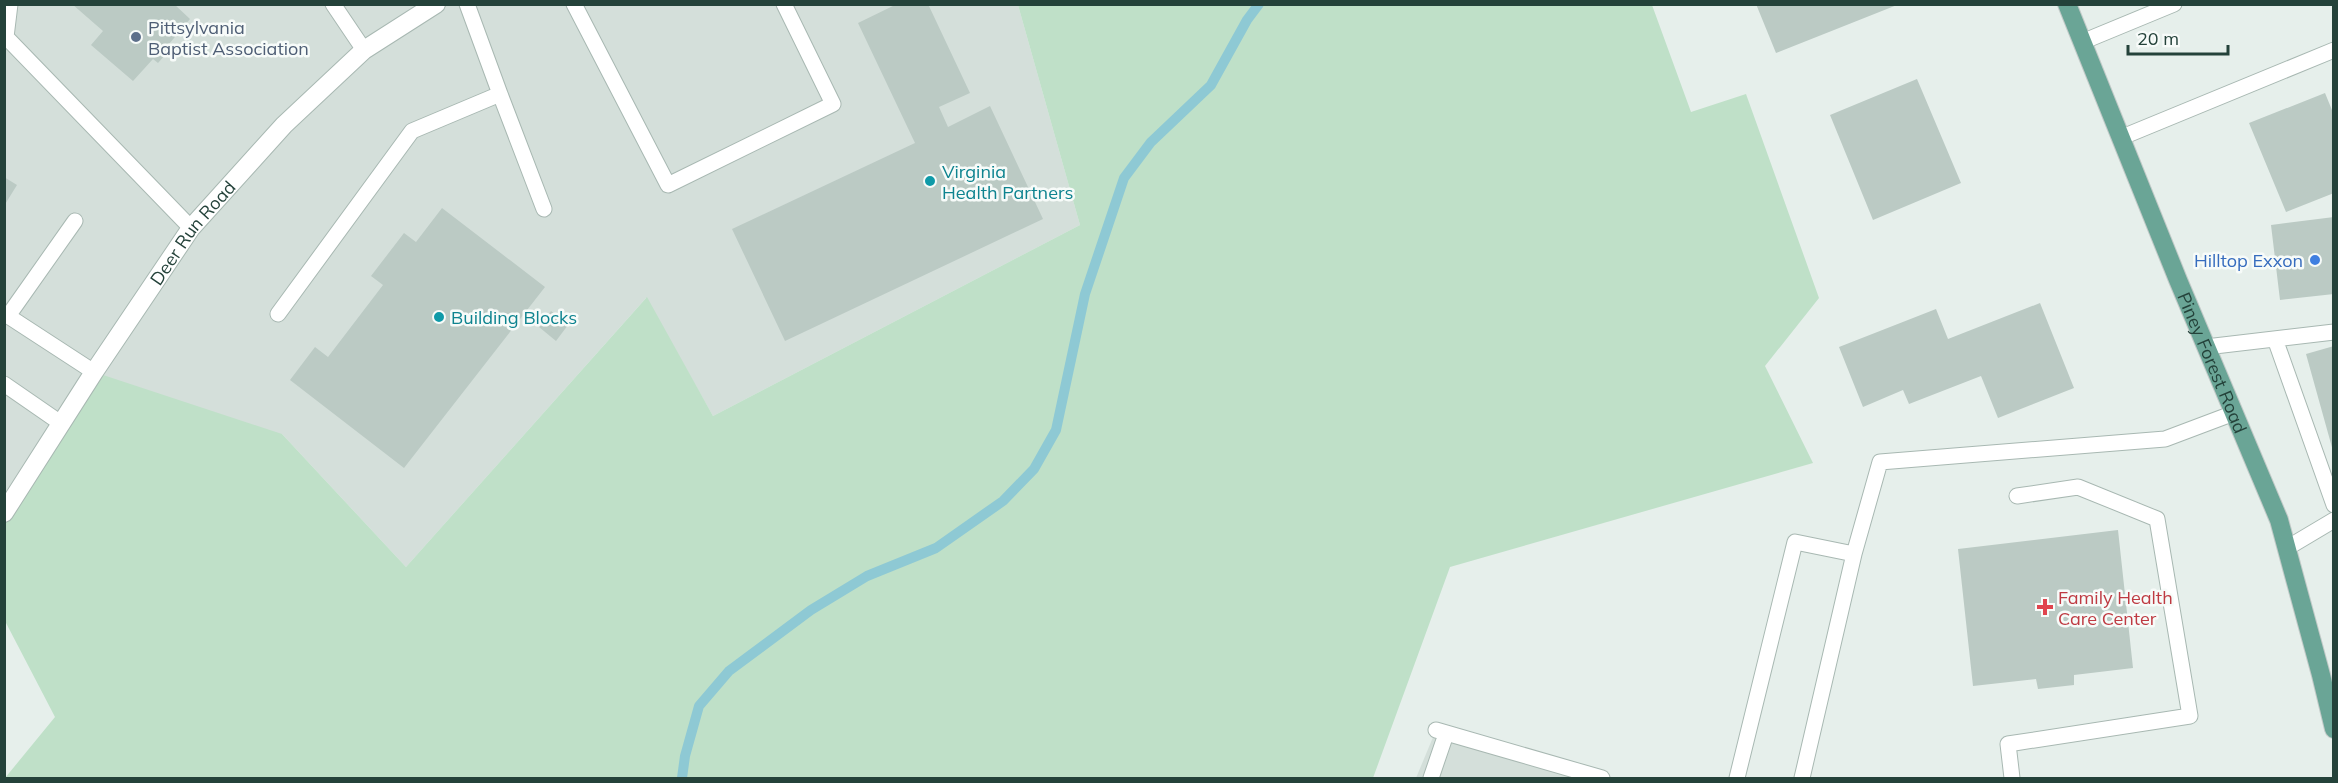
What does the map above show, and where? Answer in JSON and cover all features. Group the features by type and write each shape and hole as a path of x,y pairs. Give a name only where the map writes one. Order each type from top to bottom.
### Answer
{"main road":[{"name":"Piney Forest Road","path":"2067,4 2120,138 2279,520 2334,729"}],"street":[{"name":"Deer Run Road","path":"4,513 94,372 191,228 284,125 364,50 435,4"}],"lane":[{"path":"10,4 6,37 191,228"},
{"path":"333,4 364,50"},
{"path":"467,4 544,209"},
{"path":"574,4 668,185 833,104 784,4"},
{"path":"2082,42 2174,4"},
{"path":"2120,138 2334,50"},
{"path":"278,314 412,131 500,94"},
{"path":"75,221 8,316 94,372"},
{"path":"2206,347 2334,332"},
{"path":"2275,339 2334,505"},
{"path":"4,384 62,424"},
{"path":"1802,778 1854,554 1880,462 2165,439 2234,412"},
{"path":"2012,778 2008,744 2190,716 2157,519 2078,487 2017,496"},
{"path":"2287,548 2334,520"},
{"path":"1737,778 1795,542 1854,554"},
{"path":"1431,778 1441,732 1602,778"}],"shaded area":[{"path":"5,5 1018,5 1080,225 713,416 646,298 406,567 282,434 5,513"},
{"path":"1436,730 1602,778 1416,778"}],"green space":[{"path":"1018,5 1652,5 1691,112 1746,94 1819,298 1765,366 1813,463 1450,567 1373,778 5,778 55,717 5,621 4,513 94,372 282,434 406,567 647,297 713,416 1080,225"}],"building":[{"name":"Pittsylvania Baptist Association","path":"72,4 174,4 190,19 169,44 172,47 158,63 153,59 133,81 91,45 103,31"},
{"name":"Virginia Health Partners","path":"897,4 928,4 970,93 939,107 948,127 990,106 1043,219 785,341 732,229 915,143 858,23"},
{"path":"1756,4 1897,4 1897,5 1776,53"},
{"path":"1917,79 1961,183 1873,220 1830,115"},
{"path":"2325,93 2334,115 2334,193 2286,212 2249,123"},
{"path":"4,177 17,185 4,206"},
{"name":"Building Blocks","path":"442,208 545,287 404,468 290,380 315,347 328,357 383,285 371,276 404,233 416,242"},
{"path":"2334,217 2334,294 2280,300 2271,225"},
{"path":"2040,303 2074,388 1998,418 1981,376 1909,404 1903,390 1863,407 1839,347 1936,309 1948,339"},
{"path":"551,311 568,325 556,341 539,327"},
{"path":"2334,346 2334,451 2333,451 2306,354"},
{"path":"2118,530 2133,668 2074,675 2074,685 2038,689 2036,679 1973,686 1958,549"}],"waterway":[{"path":"682,778 685,756 699,706 729,671 811,610 867,576 936,548 1003,501 1034,469 1056,430 1085,294 1124,178 1151,142 1211,85 1247,20 1259,4"}],"place":[{"name":"Pittsylvania Baptist Association","path":"136,37"},
{"name":"Virginia Health Partners","path":"930,181"},
{"name":"Hilltop Exxon","path":"2315,260"},
{"name":"Building Blocks","path":"439,317"},
{"name":"Family Health Care Center","path":"2045,607"}]}
